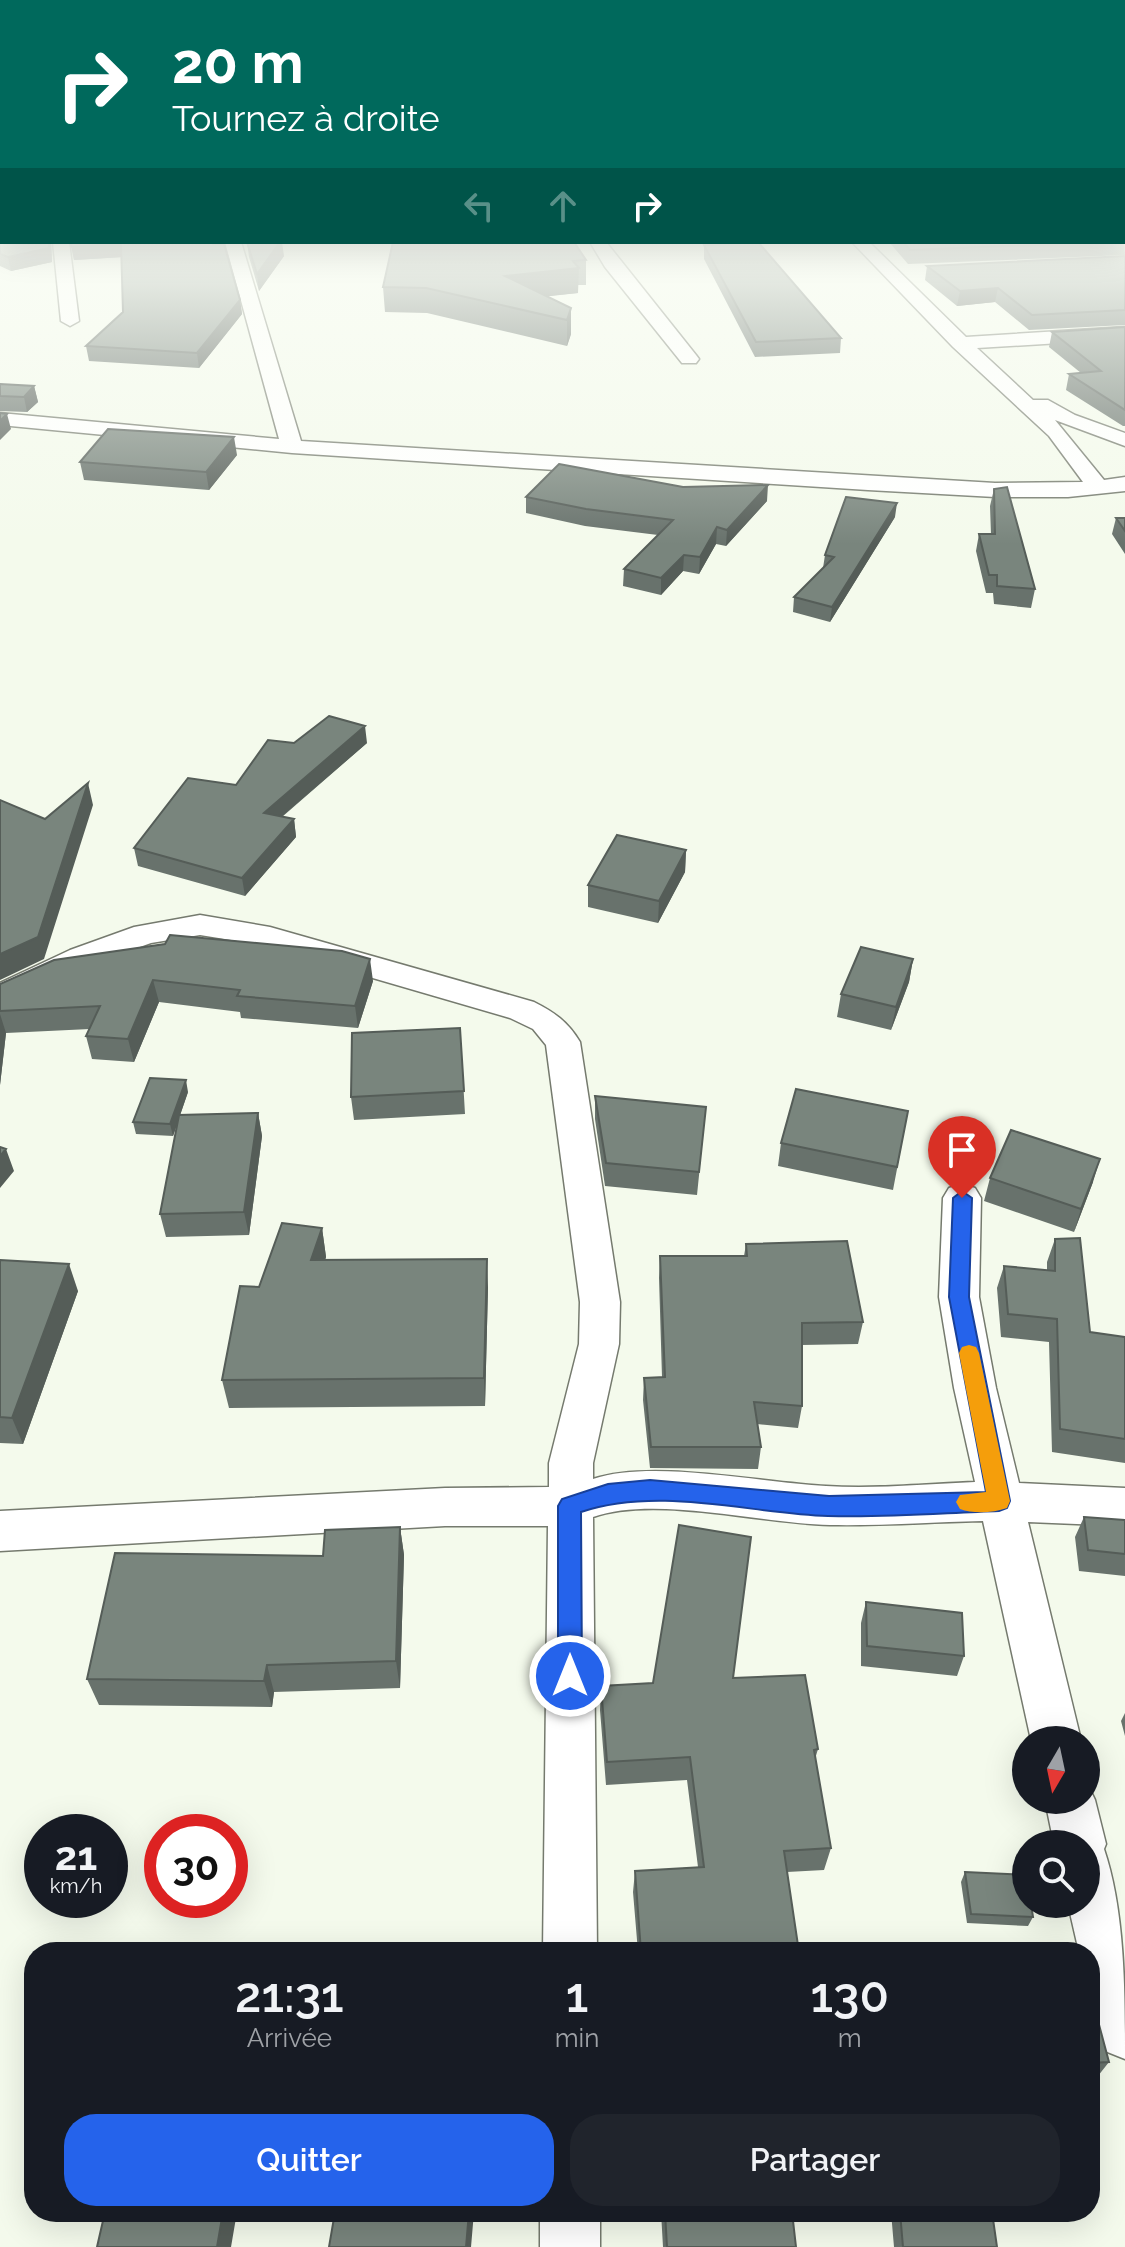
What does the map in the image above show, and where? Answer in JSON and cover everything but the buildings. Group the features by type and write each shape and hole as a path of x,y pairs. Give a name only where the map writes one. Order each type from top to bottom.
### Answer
{"street":[{"path":"259,334 292,447"},
{"path":"669,334 689,359"},
{"path":"951,334 1056,432 1098,486"},
{"path":"960,343 1111,334"},
{"path":"995,376 1068,419 1125,440"},
{"path":"0,419 292,447 995,490 1068,490 1125,484"},
{"path":"0,996 145,934 200,925 259,934 522,1010 545,1021 563,1042 600,1302 599,1344 571,1463 570,1942"},
{"path":"962,1198 959,1297 999,1501 1053,1726"},
{"path":"0,1531 445,1507 570,1506 608,1493 650,1490 829,1506 999,1501 1125,1507"},
{"path":"1098,1918 1125,2031"},
{"path":"570,2222 570,2247"}],"slow traffic":[{"path":"968,1502 999,1501 969,1353"}],"route":[{"path":"570,1676 570,1506 608,1493 650,1490 829,1506 999,1501 959,1297 962,1198"}]}
